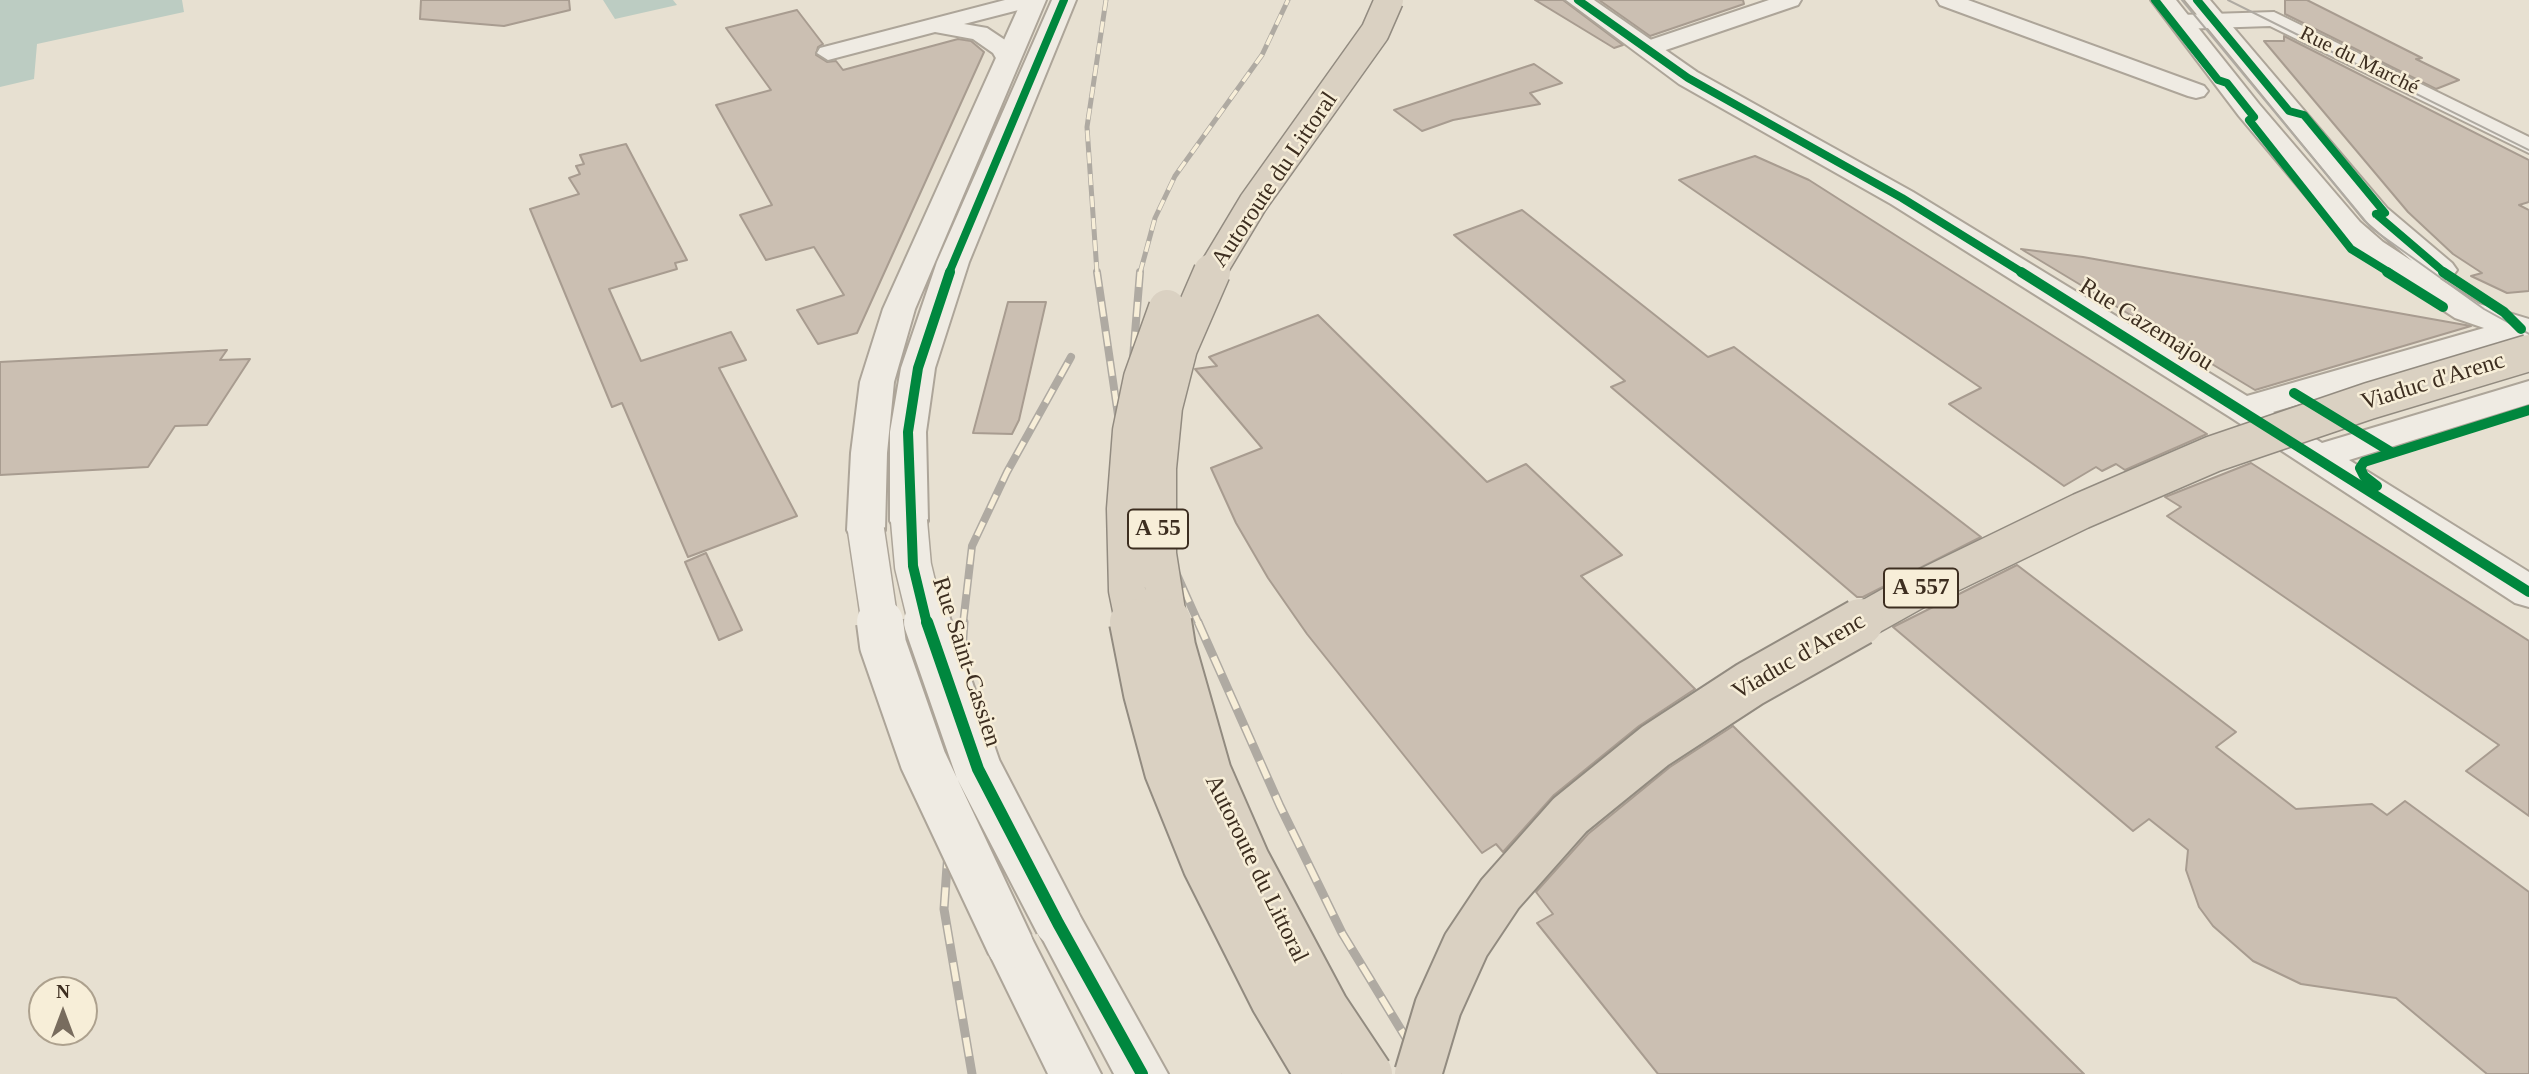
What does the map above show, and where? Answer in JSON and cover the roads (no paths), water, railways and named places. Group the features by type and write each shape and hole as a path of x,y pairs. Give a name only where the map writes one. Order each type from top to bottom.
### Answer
{"highway":[{"name":"Autoroute du Littoral","path":"1318,1074 1274,1000 1206,865 1168,771 1147,693 1127,590 1125,509 1131,431 1142,378 1161,322 1187,265 1226,205 1328,68 1369,0"},
{"name":"Autoroute du Littoral","path":"1369,1074 1325,1007 1246,860 1208,773 1172,647 1158,554 1158,468 1164,407 1179,348 1218,258 1252,203 1375,32 1388,0"},
{"name":"Viaduc d'Arenc","path":"1418,1074 1438,1007 1466,945 1500,894 1570,814 1655,746 1750,684 1916,591 2081,511 2201,459 2369,401 2527,336"}],"street":[{"path":"828,53 1032,0"},
{"path":"1032,0 900,309 877,382 869,453 866,530 887,658 923,760 1010,945 1075,1074"},
{"name":"Rue Saint-Cassien","path":"1064,0 953,262 918,368 908,432 909,521 913,566 930,635 974,757 1058,923 1142,1074"},
{"name":"Rue Cazemajou","path":"1578,0 1688,78 1902,198 2242,409 2529,592"},
{"path":"1646,49 1790,0"},
{"path":"1948,0 2196,91"},
{"path":"2189,11 2254,117 2348,228 2407,275 2468,311 2527,336"},
{"name":"Rue du Marché","path":"2189,11 2274,19 2529,146"},
{"path":"929,26 979,33 1003,49 1008,60"},
{"path":"2242,409 2527,336"},
{"path":"2318,457 2529,392"}],"tram line":[{"path":"2182,0 2371,228 2484,309 2529,334"},
{"path":"2228,0 2529,150"}],"railway":[{"path":"1097,273 1087,127 1106,0"},
{"path":"1140,273 1155,218 1175,176 1262,55 1288,0"},
{"path":"1097,272 1119,422 1150,514 1199,624"},
{"path":"1140,272 1133,358 1137,409 1143,451 1167,531"},
{"path":"963,624 972,546 1007,472 1071,357"},
{"path":"964,622 944,909 972,1074"},
{"path":"1198,622 1280,806 1342,933 1428,1074"}]}
